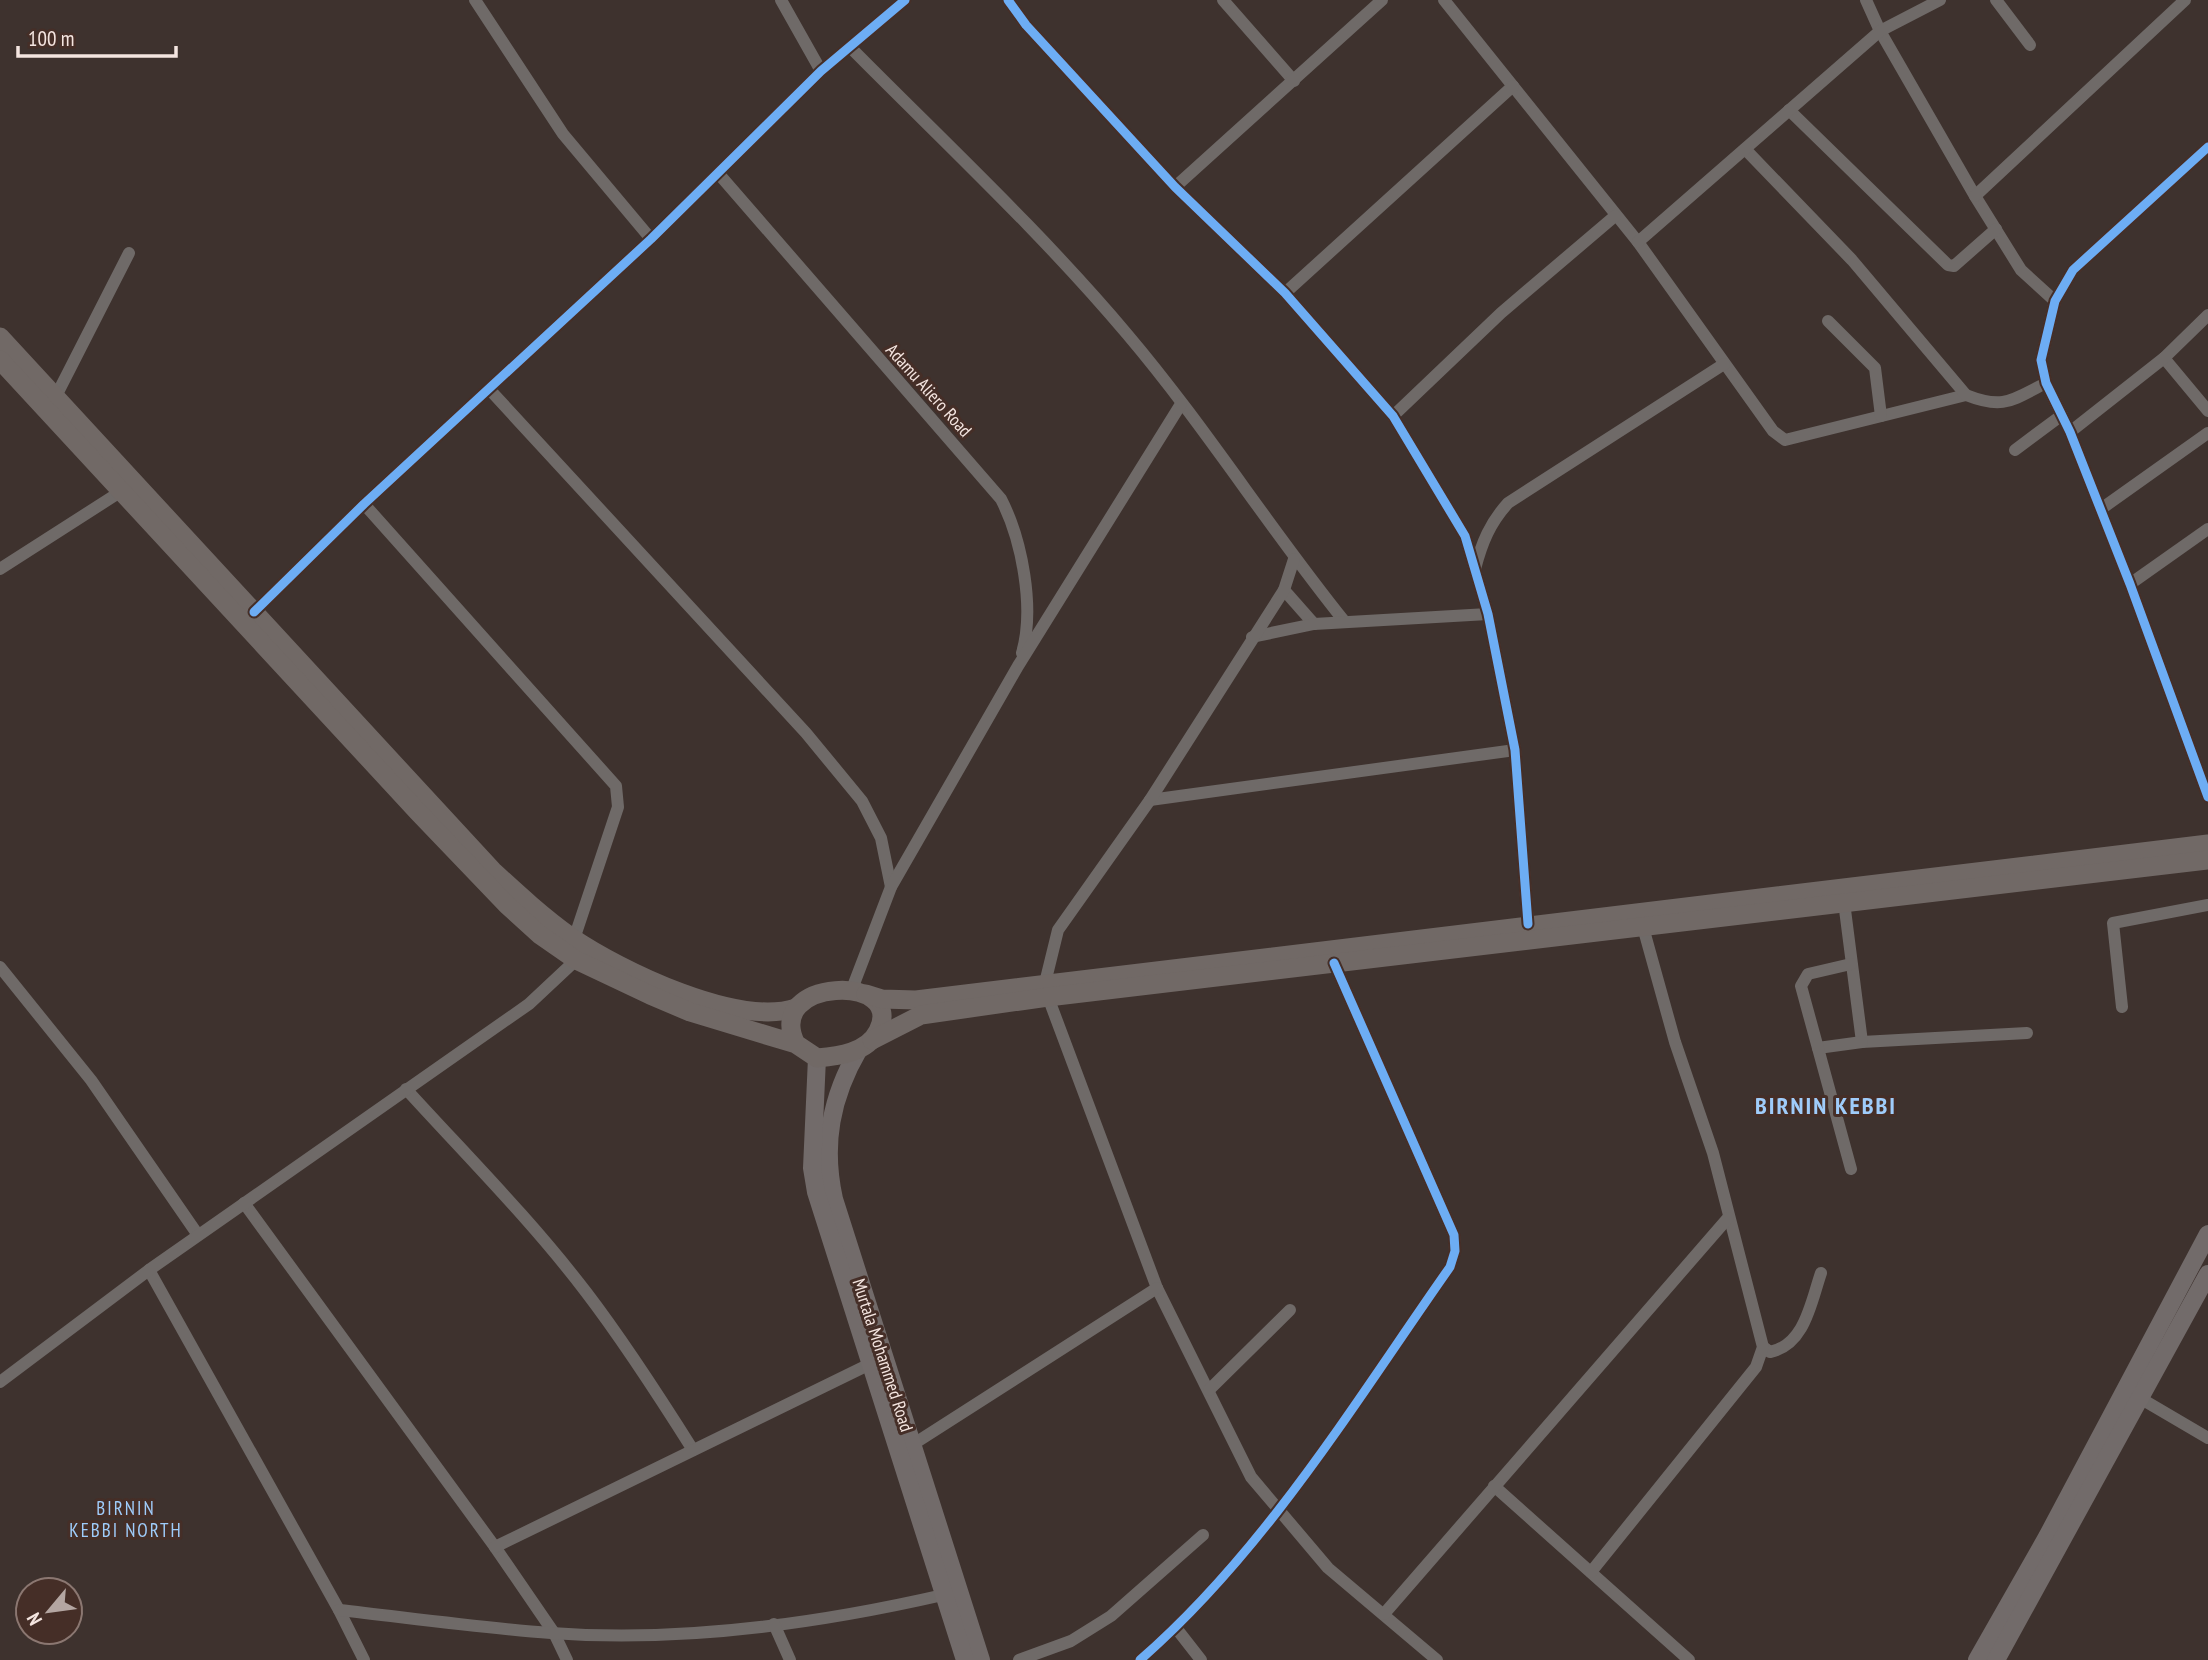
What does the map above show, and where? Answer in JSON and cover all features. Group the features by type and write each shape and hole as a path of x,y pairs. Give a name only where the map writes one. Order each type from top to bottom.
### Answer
{"main road":[{"path":"0,337 120,492 507,905 540,935 576,960 690,1012 796,1044 817,1058 838,1056 921,1015 1046,990 1528,924 2208,844"},
{"path":"0,360 51,404 254,612 493,870 528,903 574,939 622,965 705,1000 760,1014 796,1008 826,993 859,992 889,1000 916,1000 1334,963 2208,860"},
{"path":"859,992 881,1011 880,1027 866,1044"},
{"path":"796,1008 791,1024 796,1044"},
{"name":"Murtala Mohammed Road","path":"866,1044 838,1090 827,1153 829,1175 981,1660"},
{"name":"Murtala Mohammed Road","path":"817,1058 812,1168 870,1364 965,1660"},
{"path":"1977,1660 2047,1537 2208,1234"},
{"path":"1996,1660 2208,1274"}],"street":[{"path":"475,0 563,134 651,239"},
{"path":"781,0 821,71"},
{"path":"254,612 364,504 651,239 821,71 905,0"},
{"path":"1008,0 1026,25 1175,187 1285,293 1393,416 1465,537 1488,614 1515,750 1528,924"},
{"path":"1223,0 1294,81"},
{"path":"1175,187 1382,0"},
{"path":"1444,0 1637,242 1773,431 1785,440 1966,395"},
{"path":"1866,0 1880,31 2021,270 2055,301"},
{"path":"1637,242 1880,31 1940,0"},
{"path":"1996,0 2030,45"},
{"path":"1975,196 2185,0"},
{"path":"851,48 1076,274 1181,404 1294,559 1345,622"},
{"path":"1285,293 1513,86"},
{"path":"1789,110 1948,265 1954,266 1996,229"},
{"path":"2208,147 2073,270 2055,301 2041,360 2046,383 2070,432 2101,509 2208,797"},
{"path":"1745,149 1852,260 1966,395 1982,401 2005,404 2046,383"},
{"name":"Adamu Aliero Road","path":"718,173 1001,499 1017,533 1026,602 1027,636 1018,666"},
{"path":"1393,416 1502,313 1615,216"},
{"path":"51,404 130,253"},
{"path":"2070,432 2164,358 2208,316"},
{"path":"1828,321 1875,368 1881,416"},
{"path":"2164,358 2208,411"},
{"path":"1475,569 1483,538 1494,518 1508,503 1724,364"},
{"path":"490,390 806,733 862,801 881,838 891,887"},
{"path":"859,992 891,887 1018,666 1181,404"},
{"path":"2015,450 2062,415"},
{"path":"2101,509 2208,433"},
{"path":"0,569 120,492"},
{"path":"364,504 616,786 618,807 574,939"},
{"path":"2130,584 2208,529"},
{"path":"1294,559 1283,590 1150,800 1058,930 1046,990 1157,1288 1251,1476 1328,1567 1437,1660"},
{"path":"1283,590 1314,624"},
{"path":"1252,637 1314,624 1488,614"},
{"path":"1150,800 1515,750"},
{"path":"1843,902 1862,1042"},
{"path":"2122,1007 2113,923 2208,905"},
{"path":"1591,1572 1756,1367 1763,1347 1713,1153 1675,1042 1643,926"},
{"path":"0,1382 149,1270 529,1004 576,960"},
{"path":"1140,1660 1176,1629 1279,1511 1450,1267 1455,1251 1454,1235 1334,963"},
{"path":"1851,1169 1801,986 1802,980 1808,974 1852,964"},
{"path":"0,967 91,1080 198,1235"},
{"path":"1818,1048 1862,1042 2027,1033"},
{"path":"406,1089 541,1236 585,1290 651,1382 693,1450"},
{"path":"244,1203 495,1547 554,1633 568,1660"},
{"path":"1384,1614 1728,1219"},
{"path":"149,1270 339,1610 364,1660"},
{"path":"1763,1347 1770,1352 1791,1343 1800,1332 1821,1273"},
{"path":"912,1445 1157,1288"},
{"path":"1209,1390 1290,1310"},
{"path":"495,1547 870,1364"},
{"path":"2124,1389 2208,1438"},
{"path":"1493,1486 1689,1660"},
{"path":"1018,1660 1071,1641 1111,1616 1203,1535"},
{"path":"339,1610 554,1633 727,1631 880,1610 943,1595"},
{"path":"774,1624 790,1660"},
{"path":"1176,1629 1201,1660"}],"cycle path":[{"path":"254,612 364,504 651,239 821,71 905,0"},
{"path":"1008,0 1026,25 1175,187 1285,293 1393,416 1465,536 1488,614 1515,750 1528,924"},
{"path":"2208,147 2073,270 2055,301 2041,360 2046,383 2070,432 2130,584 2208,797"},
{"path":"1140,1660 1186,1617 1228,1571 1307,1473 1450,1267 1455,1251 1454,1235 1334,963"}],"district":[{"name":"BIRNIN KEBBI","path":"1826,1105"},
{"name":"BIRNIN KEBBI NORTH","path":"126,1519"}]}
